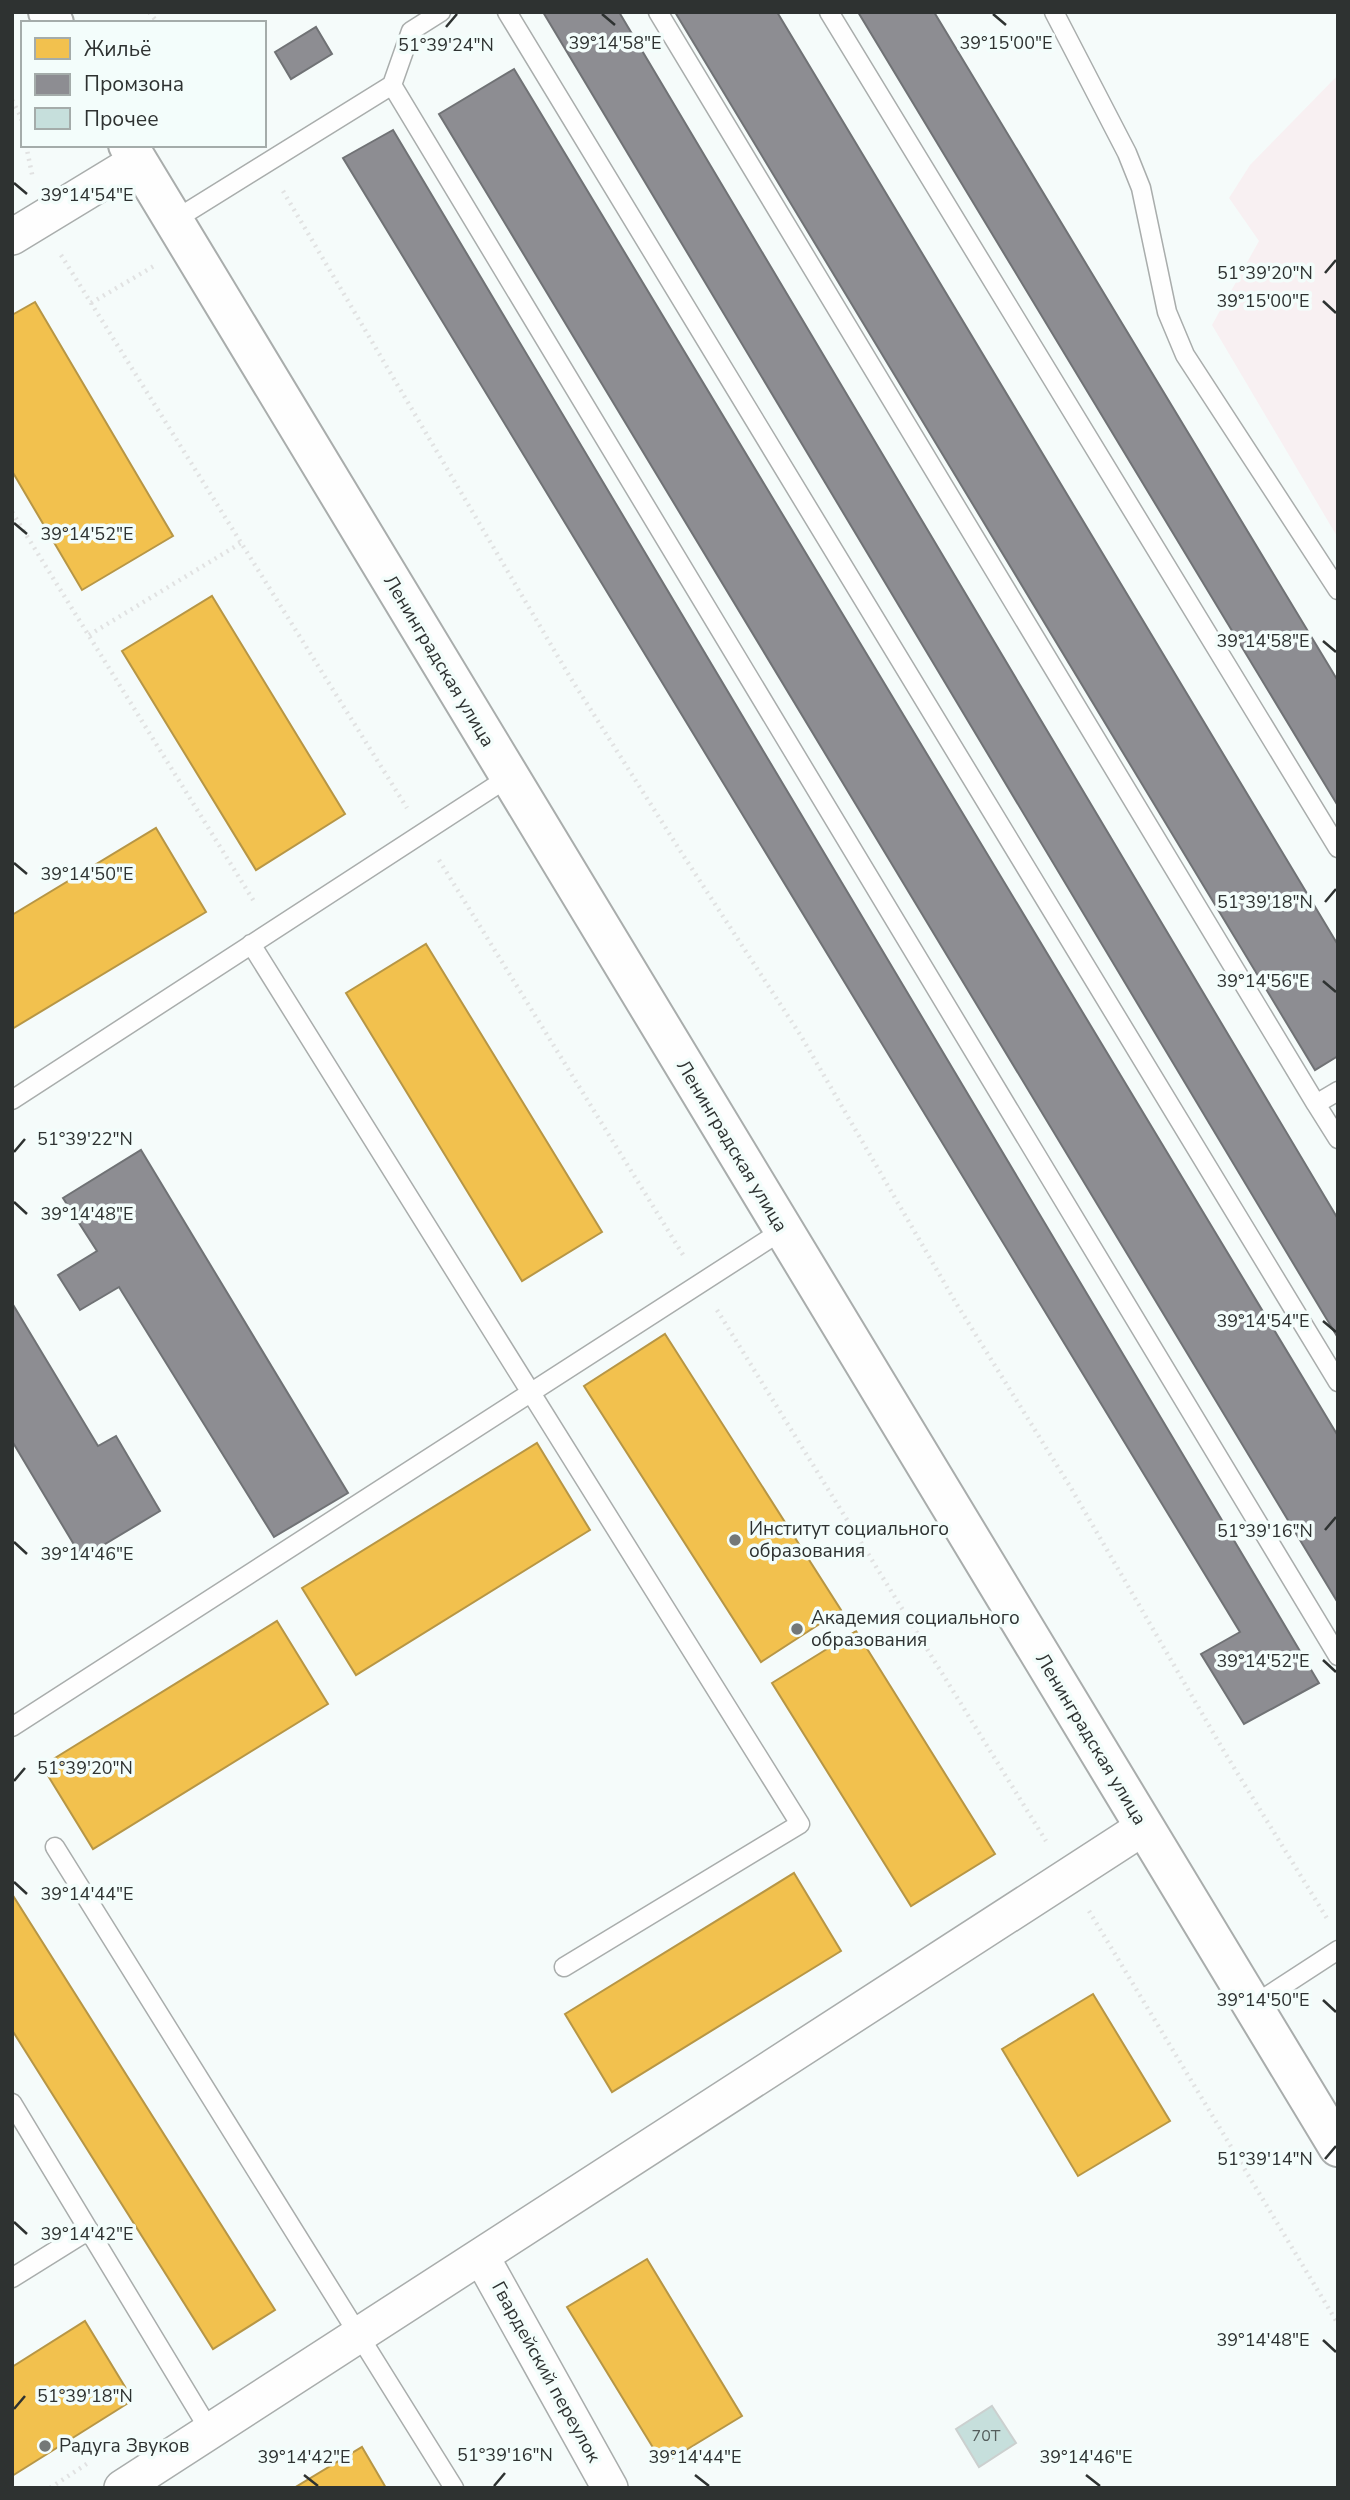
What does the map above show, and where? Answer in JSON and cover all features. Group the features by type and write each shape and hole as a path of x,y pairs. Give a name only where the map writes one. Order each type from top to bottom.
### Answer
{"main road":[{"name":"Ленинградская улица","path":"132,153 1338,2147"}],"street":[{"path":"12,237 132,153"},
{"path":"122,2488 1144,1827"},
{"name":"Гвардейский переулок","path":"481,2256 610,2488"}],"lane":[{"path":"173,221 392,85 411,31 441,12"},
{"path":"507,12 1338,1382"},
{"path":"658,12 1338,1139"},
{"path":"829,12 1338,848"},
{"path":"1054,12 1128,153 1141,188 1167,312 1185,355 1338,590"},
{"path":"392,85 1338,1656"},
{"path":"12,1100 509,777"},
{"path":"251,944 800,1824 564,1967"},
{"path":"1316,1104 1338,1091"},
{"path":"12,1727 783,1230"},
{"path":"55,1847 454,2488"},
{"path":"1252,2006 1338,1950"},
{"path":"12,2103 209,2431"},
{"path":"12,2278 89,2230"}],"path":[{"path":"12,100 21,117"},
{"path":"267,164 570,677 801,1037 956,1303 1071,1488 1225,1753 1331,1924"},
{"path":"12,512 272,931"},
{"path":"89,635 241,543"}],"shaded area":[{"path":"1338,75 1338,538 1212,325 1259,241 1229,198 1250,165"}],"building: Жильё":[{"path":"35,302 173,536 82,590 12,471 12,315"},
{"path":"212,596 345,814 256,870 122,651"},
{"path":"156,828 206,912 12,1029 12,915"},
{"path":"426,944 602,1232 522,1281 346,993"},
{"path":"665,1334 841,1610 761,1662 584,1386"},
{"path":"537,1443 590,1530 356,1675 302,1588"},
{"path":"277,1621 328,1704 93,1849 42,1766"},
{"path":"856,1631 995,1854 911,1906 772,1683"},
{"path":"794,1873 841,1951 612,2092 565,2014"},
{"path":"12,1894 275,2310 213,2349 12,2030"},
{"path":"1093,1994 1170,2121 1078,2176 1002,2049"},
{"path":"647,2259 742,2416 663,2464 567,2307"},
{"path":"85,2321 133,2400 12,2476 12,2367"},
{"path":"362,2447 386,2488 294,2488"}],"building: Промзона":[{"path":"543,12 619,12 1338,1219 1338,1338"},
{"path":"675,12 777,12 1338,945 1338,1056 1315,1070"},
{"path":"858,12 934,12 1338,681 1338,806"},
{"path":"316,27 332,54 291,79 275,52"},
{"path":"514,69 1338,1436 1338,1603 439,114"},
{"path":"393,130 1319,1683 1244,1724 1201,1654 1240,1632 343,158"},
{"path":"141,1150 348,1493 274,1537 119,1287 80,1310 58,1275 97,1251 63,1198"},
{"path":"12,1303 98,1446 116,1436 160,1511 82,1558 12,1441"}],"building: Прочее":[{"path":"992,2406 1016,2443 979,2467 956,2429"}],"place":[{"name":"Институт социального образования","path":"735,1540"},
{"name":"Академия социального образования","path":"797,1629"},
{"name":"Радуга Звуков","path":"45,2446"}]}
